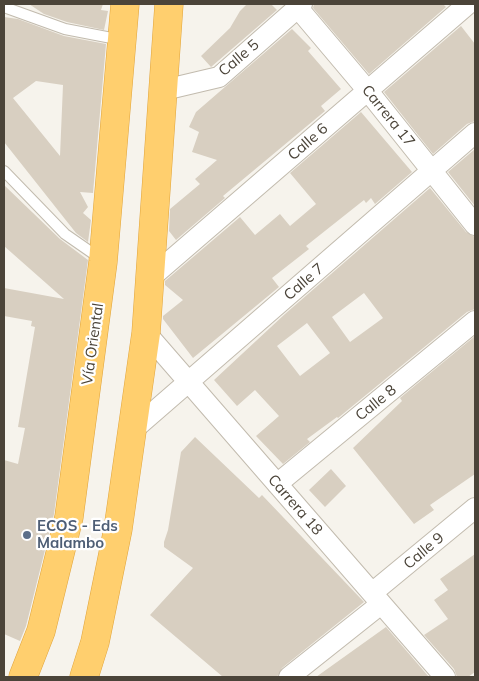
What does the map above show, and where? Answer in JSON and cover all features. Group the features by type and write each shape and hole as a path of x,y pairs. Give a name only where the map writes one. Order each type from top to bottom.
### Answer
{"highway":[{"name":"Vía Oriental","path":"23,677 41,631 69,517 104,262 123,40 124,4"},
{"path":"84,677 95,642 118,529 146,333 148,280 164,90 169,4"}],"street":[{"name":"Calle 6","path":"148,280 468,4"},
{"name":"Calle 5","path":"164,90 219,77 300,6"},
{"name":"Carrera 17","path":"300,6 475,225"},
{"name":"Calle 7","path":"133,430 475,134"},
{"name":"Calle 8","path":"277,484 475,322"},
{"name":"Carrera 18","path":"146,333 445,677"},
{"name":"Calle 9","path":"289,677 475,508"}],"lane":[{"path":"4,7 65,29 123,40"},
{"path":"4,172 66,234 104,262"}],"building":[{"path":"29,4 103,4 101,10 108,11 104,30 67,22 44,14"},
{"path":"247,4 271,4 277,10 211,67 201,56 230,28 240,11"},
{"path":"314,4 443,4 446,7 369,74 313,8"},
{"path":"4,17 18,19 64,36 106,44 93,193 80,192 88,207 83,213 91,220 88,242 76,233 4,142","holes":["36,81 63,85 60,156 13,98"]},
{"path":"461,26 475,44 475,121 467,124 433,154 384,92"},
{"path":"292,29 311,48 308,51 341,89 321,106 325,111 223,196 225,198 176,240 169,231 170,209 200,184 195,179 217,160 192,152 199,132 189,127 196,112"},
{"path":"361,112 412,172 375,204 371,198 366,203 364,200 306,246 309,249 272,278 279,287 193,358 163,319 163,316 183,300 165,285 165,281 240,217 255,235 280,214 290,226 316,204 290,173"},
{"path":"475,149 475,206 448,172"},
{"path":"4,185 60,239 88,260 54,514 26,626 20,641 4,634 4,460 18,464 25,428 18,427 35,327 31,326 32,321 4,316 4,288 64,299 4,246"},
{"path":"430,188 466,232 475,237 475,309 467,312 338,418 307,439 310,442 283,464 256,436 279,416 255,390 237,406 214,380 285,314","holes":["364,293 383,318 350,342 332,317","307,323 330,353 300,376 277,346"]},
{"path":"475,336 475,474 430,505 434,510 414,524 353,448 402,401 400,398"},
{"path":"195,437 259,498 262,495 364,602 282,668 277,677 223,677 150,615 193,568 164,547 164,542 168,530 181,452"},
{"path":"331,469 346,486 325,507 309,490"},
{"path":"475,554 475,672 468,677 457,677 454,669 424,635 448,619 434,600 448,590 440,579"},
{"path":"386,627 429,677 316,677"}],"place":[{"name":"ECOS - Eds Malambo","path":"27,535"}]}
